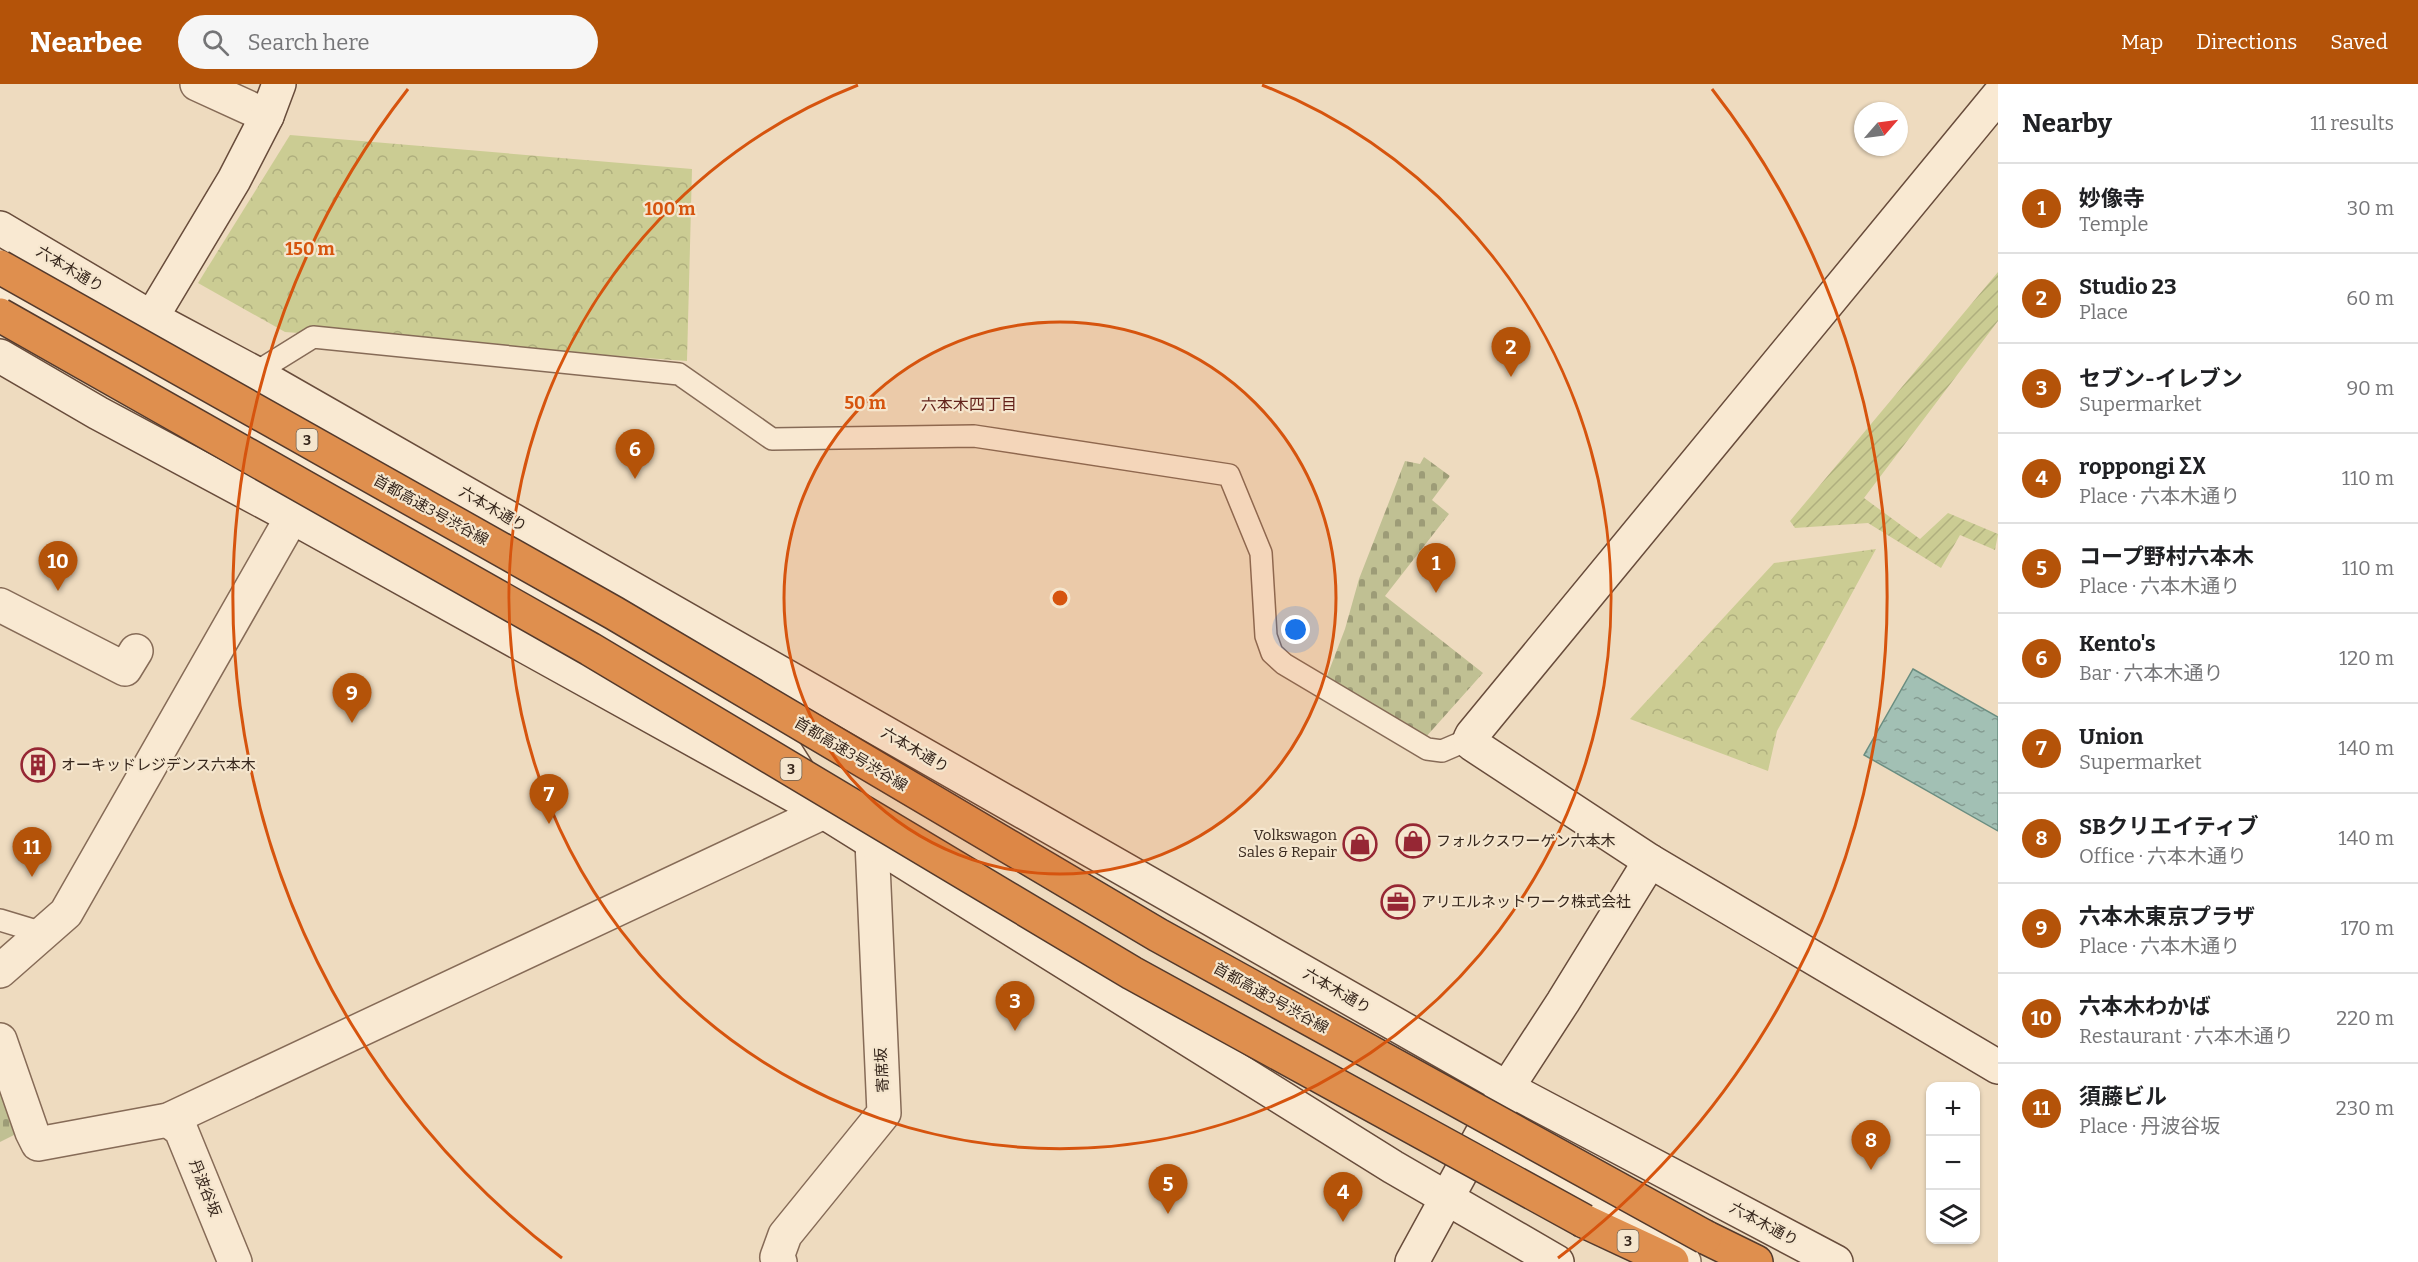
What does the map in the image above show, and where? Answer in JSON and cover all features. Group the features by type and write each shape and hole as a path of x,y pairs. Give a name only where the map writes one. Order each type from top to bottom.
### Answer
{"highway":[{"name":"首都高速3号渋谷線","path":"0,267 614,614 1158,935 1705,1237"},
{"name":"3","path":"0,315 590,649 1132,973 1656,1262"},
{"name":"3","path":"1584,1221 1672,1262"},
{"path":"1705,1237 1745,1262"},
{"name":"3","path":"1705,1237 1756,1262"}],"street":[{"path":"197,84 267,116"},
{"path":"98,413 125,362 234,180 267,116 279,84"},
{"path":"1998,96 1470,740 1472,744 1650,861 1998,1067"},
{"name":"六本木通り","path":"0,228 152,318 255,373 1507,1088 1836,1262"},
{"path":"0,290 772,730 824,812"},
{"path":"0,356 98,413 292,517 824,812 1446,1198 1557,1262"},
{"path":"0,971 66,913 292,517"},
{"path":"0,605 125,669 136,651"},
{"path":"0,1040 38,1144 168,1120 824,812"},
{"name":"寄席坂","path":"780,1262 777,1257 785,1235 884,1113 872,842"},
{"path":"1413,1262 1507,1088 1650,861"},
{"path":"1507,1088 1500,1110 1501,1130 1508,1147 1526,1165 1664,1239 1684,1262"},
{"name":"丹波谷坂","path":"168,1120 181,1130 235,1262"}],"lane":[{"path":"255,373 313,337 632,369 679,374 772,439 974,436 1229,475 1262,553 1266,636 1272,652 1284,664 1427,749 1442,751 1470,740"},
{"path":"0,920 43,933"}],"green space":[{"path":"290,135 692,169 687,361 285,332 198,283"},
{"path":"1998,272 1998,321 1864,498 1920,539 1948,513 1998,534 1995,550 1960,535 1941,568 1868,523 1795,528 1790,521"},
{"path":"1424,457 1450,476 1432,500 1449,514 1385,596 1483,673 1425,738 1327,676 1345,629 1359,579 1405,461 1420,464"},
{"path":"1876,549 1777,731 1768,771 1630,719 1774,563"},
{"path":"0,1079 18,1133 0,1142"}],"water":[{"path":"1913,669 1998,717 1998,831 1864,755"}],"place":[{"name":"Studio 23","path":"1511,377"},
{"name":"Kento's","path":"635,479"},
{"name":"六本木わかば","path":"58,591"},
{"name":"妙像寺","path":"1436,593"},
{"name":"六本木東京プラザ","path":"352,723"},
{"name":"オーキッドレジデンス六本木","path":"38,765"},
{"name":"Union","path":"549,824"},
{"name":"フォルクスワーゲン六本木","path":"1413,841"},
{"name":"Volkswagon Sales & Repair","path":"1360,844"},
{"name":"須藤ビル","path":"32,877"},
{"name":"アリエルネットワーク株式会社","path":"1398,902"},
{"name":"セブン-イレブン","path":"1015,1031"},
{"name":"SBクリエイティブ","path":"1871,1170"},
{"name":"コープ野村六本木","path":"1168,1214"},
{"name":"roppongi ΣΧ","path":"1343,1222"}],"district":[{"name":"六本木四丁目","path":"969,404"}]}
